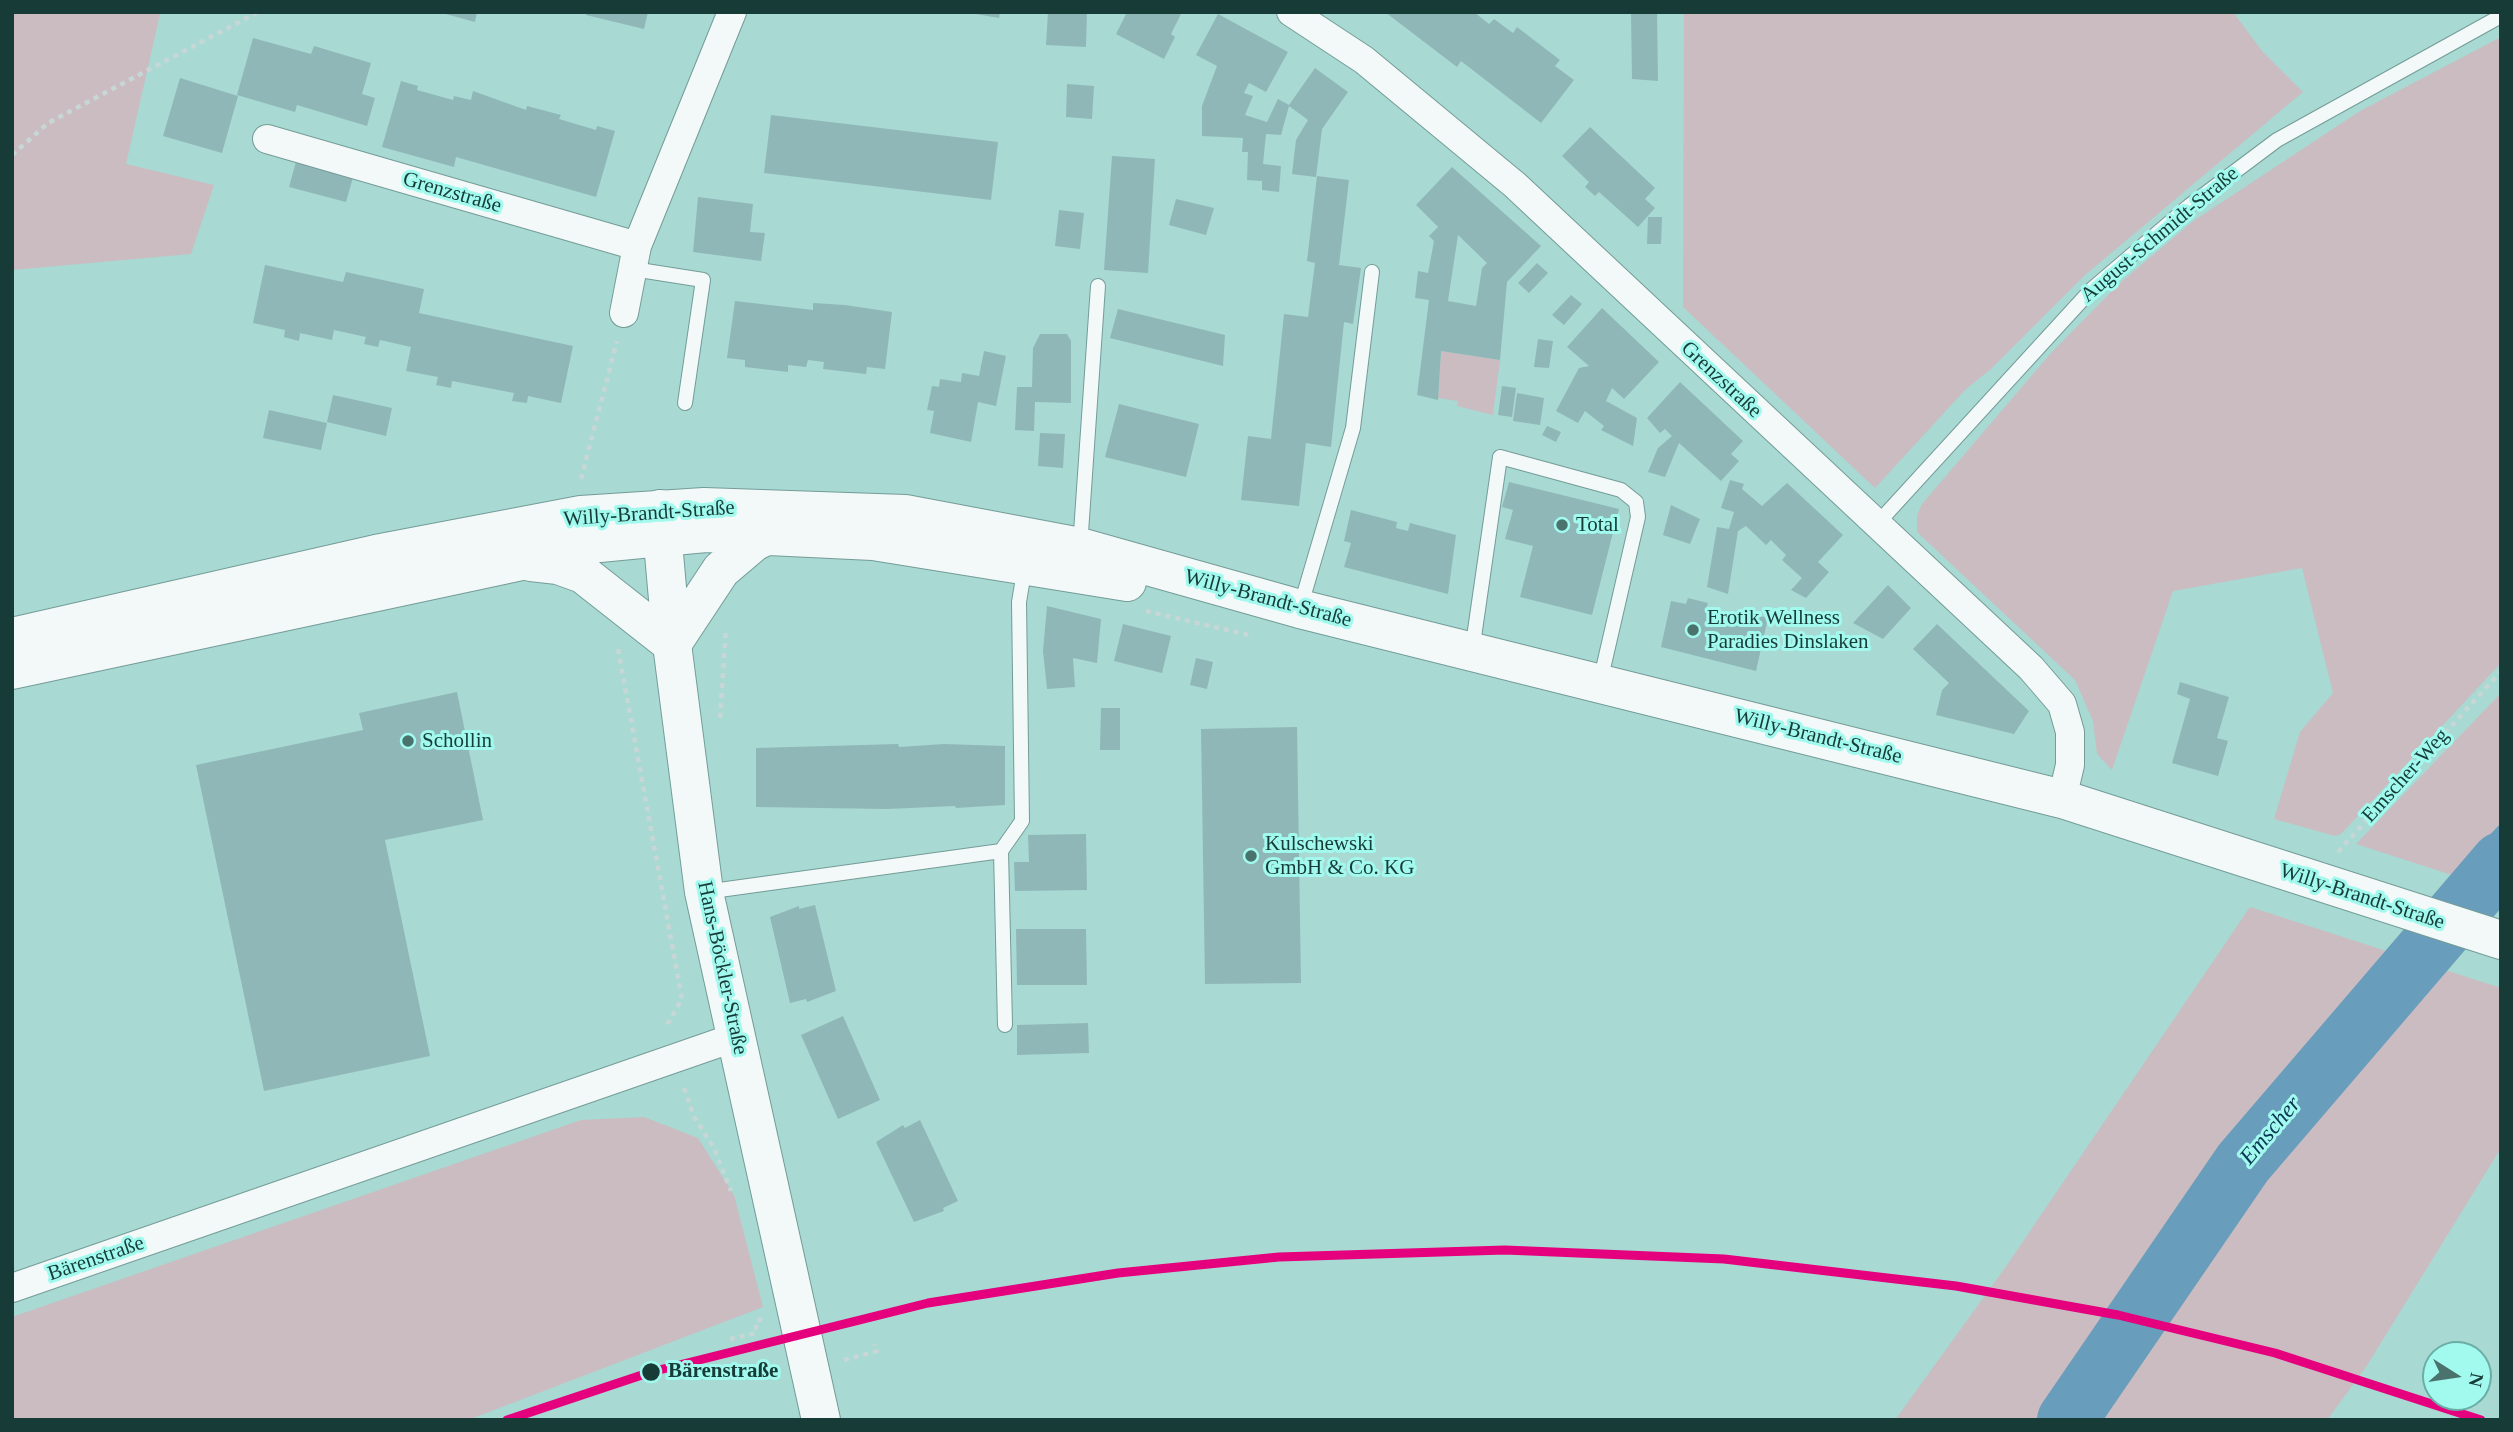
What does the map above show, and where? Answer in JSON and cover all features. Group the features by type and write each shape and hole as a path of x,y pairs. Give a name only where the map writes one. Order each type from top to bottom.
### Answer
{"main road":[{"name":"Willy-Brandt-Straße","path":"12,670 522,561 661,523 704,507 905,514 1027,551"},
{"name":"Willy-Brandt-Straße","path":"12,637 376,554 581,515 661,523 706,533 1027,551 1080,547 1300,609 2062,799 2501,940"},
{"name":"Hans-Böckler-Straße","path":"661,523 672,644 704,892 821,1420"},
{"path":"522,561 558,565 583,574 672,644 721,570 754,542 768,535"},
{"path":"1027,551 1300,609"}],"street":[{"path":"624,313 635,257 732,12"},
{"name":"Grenzstraße","path":"1291,12 1364,60 1515,185 2031,668 2062,704 2070,732 2070,765 2062,799"},
{"name":"Grenzstraße","path":"267,139 635,257"},
{"name":"Bärenstraße","path":"12,1288 736,1037"}],"lane":[{"name":"August-Schmidt-Straße","path":"1876,525 2092,289 2189,205 2277,139 2501,16"},
{"path":"635,257 703,280 685,403"},
{"path":"1300,609 1353,428 1372,272"},
{"path":"1080,547 1098,286"},
{"path":"1472,653 1500,457 1621,490 1636,502 1638,517 1600,683"},
{"path":"1005,1025 1002,851 1022,821 1018,602 1027,551"},
{"path":"704,892 1002,851"}],"path":[{"path":"12,155 48,123 258,12"},
{"path":"579,487 624,313"},
{"path":"1142,610 1257,637"},
{"name":"Emscher-Weg","path":"2311,881 2501,671"}],"shaded area":[{"path":"12,12 160,14 126,164 214,185 191,254 12,270"},
{"path":"1684,12 2233,12 2262,51 2303,92 2085,275 1991,369 1966,389 1875,488 1683,307"},
{"path":"2501,37 2501,663 2341,834 2335,836 2274,819 2300,732 2333,693 2302,568 2173,591 2112,770 2097,754 2093,721 2075,680 1917,532 1917,515 1922,504 2051,353 2120,283 2192,222 2360,111"},
{"path":"1441,351 1500,360 1493,415 1457,406 1458,401 1438,398"},
{"path":"2501,693 2501,823 2452,875 2356,844"},
{"path":"2250,907 2501,988 2501,1148 2366,1367 2327,1420 1895,1420 2007,1265"},
{"path":"644,1117 698,1138 734,1195 763,1307 468,1420 12,1420 12,1317 581,1120"}],"water":[{"path":"2501,823 2501,889 2452,875"}],"building":[{"path":"438,12 477,12 475,22"},
{"path":"586,12 648,12 644,29 586,15"},
{"path":"964,12 1000,12 999,18"},
{"path":"1048,12 1087,12 1086,47 1046,45"},
{"path":"1127,12 1182,12 1171,34 1175,37 1164,59 1116,34"},
{"path":"1385,12 1474,12 1489,24 1494,19 1513,33 1517,27 1560,60 1555,66 1574,80 1541,123 1461,61 1457,67"},
{"path":"1631,12 1657,12 1658,81 1632,79"},
{"path":"1218,14 1288,52 1266,92 1249,83 1244,93 1253,96 1245,115 1267,122 1278,99 1289,105 1315,68 1348,92 1322,129 1316,177 1292,174 1296,140 1308,120 1289,106 1281,135 1266,134 1263,164 1281,166 1279,192 1262,190 1262,181 1247,180 1248,152 1242,152 1243,138 1202,136 1202,106 1217,66 1196,55"},
{"path":"253,38 311,54 314,46 371,63 362,94 375,98 367,126 297,105 295,112 237,95"},
{"path":"180,78 238,96 222,153 163,136"},
{"path":"401,81 418,86 417,90 453,100 454,96 471,100 473,91 526,110 527,106 561,115 559,119 596,130 597,126 615,131 596,197 456,157 454,167 382,147"},
{"path":"1067,84 1094,86 1092,119 1066,117"},
{"path":"771,115 998,142 991,200 764,173"},
{"path":"1590,127 1655,188 1645,199 1655,208 1638,227 1599,192 1595,196 1585,187 1589,182 1562,156"},
{"path":"1112,156 1155,159 1148,273 1104,270"},
{"path":"297,158 354,174 346,202 289,187"},
{"path":"1452,167 1541,246 1507,282 1500,360 1441,351 1438,400 1417,395 1429,300 1415,298 1418,271 1428,273 1434,241 1429,236 1438,227 1416,205","holes":["1458,235 1487,263 1482,268 1476,306 1448,301"]},
{"path":"1317,176 1349,180 1339,265 1361,268 1353,324 1344,322 1331,447 1306,443 1299,506 1241,500 1248,436 1271,439 1284,314 1308,317 1315,263 1307,261"},
{"path":"698,197 753,204 750,232 765,233 761,261 693,252"},
{"path":"1176,199 1214,208 1206,235 1169,225"},
{"path":"1059,210 1084,213 1080,249 1055,246"},
{"path":"1648,217 1662,217 1661,244 1647,244"},
{"path":"1537,263 1548,273 1529,293 1518,283"},
{"path":"265,265 343,282 346,272 424,289 419,313 573,346 561,403 528,396 527,403 512,401 514,393 452,381 451,388 436,385 438,377 406,371 411,347 380,340 378,347 364,344 366,337 334,330 332,340 300,333 299,341 284,337 285,330 253,323"},
{"path":"1571,295 1582,304 1564,325 1552,315"},
{"path":"735,301 813,310 813,303 845,305 892,312 885,369 867,367 866,374 823,369 824,362 808,360 806,367 788,365 788,372 745,367 745,360 727,358"},
{"path":"1602,308 1659,362 1624,399 1612,388 1606,401 1637,418 1633,446 1601,430 1604,426 1585,411 1578,423 1556,411 1579,368 1589,366 1567,347"},
{"path":"1118,309 1225,335 1223,366 1110,338"},
{"path":"1040,334 1067,334 1071,341 1071,403 1035,402 1034,431 1015,430 1017,387 1032,387 1033,348"},
{"path":"1538,339 1553,341 1549,368 1534,367"},
{"path":"984,351 1006,356 996,406 978,402 971,442 930,433 934,411 927,410 932,386 939,387 940,379 961,382 962,373 979,376"},
{"path":"1680,382 1743,441 1731,454 1739,461 1721,481 1679,443 1665,477 1648,472 1658,448 1672,436 1665,429 1660,433 1647,418"},
{"path":"1502,386 1516,388 1512,417 1498,415"},
{"path":"1517,393 1544,398 1540,425 1513,421"},
{"path":"333,395 392,408 386,436 327,422"},
{"path":"1119,404 1199,424 1186,477 1105,457"},
{"path":"269,410 327,423 321,450 263,438"},
{"path":"1547,426 1561,432 1556,442 1542,435"},
{"path":"1040,433 1065,434 1063,468 1038,466"},
{"path":"1730,480 1744,484 1742,489 1762,506 1787,483 1843,535 1818,562 1829,572 1806,598 1791,590 1802,578 1782,560 1786,555 1771,540 1766,545 1746,526 1738,531 1728,594 1707,587 1717,527 1729,529 1734,512 1721,508"},
{"name":"Total","path":"1509,482 1619,509 1592,615 1520,597 1533,546 1505,539 1513,510 1502,507"},
{"path":"1671,505 1700,519 1690,544 1663,535"},
{"path":"1351,510 1397,522 1396,528 1408,531 1410,523 1456,535 1448,594 1344,567 1351,543 1344,541"},
{"path":"1888,585 1911,608 1883,639 1853,623"},
{"path":"1688,598 1708,603 1706,609 1747,619 1749,613 1768,618 1756,671 1661,647 1671,601 1686,604"},
{"path":"1047,606 1101,619 1097,663 1073,658 1075,687 1047,689 1043,651"},
{"path":"1123,624 1171,636 1162,673 1114,661"},
{"path":"1937,624 2029,711 2014,734 1936,715 1942,690 1949,683 1913,649"},
{"path":"1196,658 1213,662 1207,689 1190,685"},
{"path":"2180,682 2229,697 2217,738 2228,741 2218,776 2172,763 2190,699 2177,694"},
{"path":"457,692 483,820 385,840 430,1056 264,1091 196,765 363,730 359,713"},
{"path":"1101,708 1120,708 1120,750 1100,750"},
{"name":"Kulschewski GmbH & Co. KG","path":"1297,727 1301,983 1205,984 1201,729"},
{"path":"898,744 899,747 944,744 1005,746 1005,805 887,809 756,807 756,748"},
{"path":"1086,834 1087,890 1015,891 1014,862 1029,862 1028,835"},
{"path":"815,905 836,991 807,1002 806,999 790,1003 770,917 799,906 799,909"},
{"path":"1016,929 1086,929 1087,985 1017,985"},
{"path":"843,1016 880,1100 838,1119 801,1035"},
{"path":"1088,1023 1089,1053 1017,1055 1017,1025"},
{"path":"920,1120 958,1201 943,1208 944,1211 914,1222 876,1142 903,1125 905,1128"}],"waterway":[{"name":"Emscher","path":"2067,1420 2243,1163 2501,862"}],"transit line":[{"path":"507,1420 651,1372 928,1303 1118,1273 1279,1257 1505,1250 1724,1259 1956,1286 2118,1315 2275,1353 2481,1420"}],"place":[{"name":"Total","path":"1562,525"},
{"name":"Erotik Wellness Paradies Dinslaken","path":"1693,630"},
{"name":"Schollin","path":"408,741"},
{"name":"Kulschewski GmbH & Co. KG","path":"1251,856"},
{"name":"Bärenstraße","path":"651,1372"}]}
